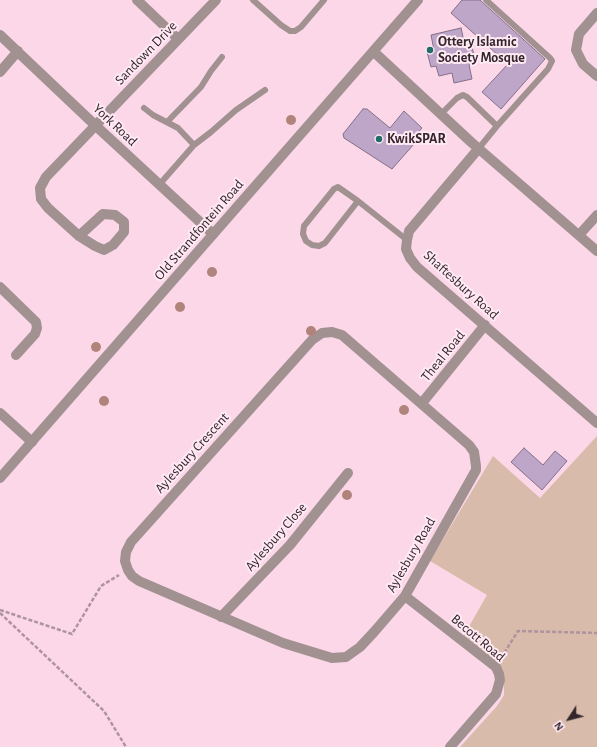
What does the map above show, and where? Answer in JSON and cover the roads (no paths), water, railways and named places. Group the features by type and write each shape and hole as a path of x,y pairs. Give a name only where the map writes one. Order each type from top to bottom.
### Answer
{"street":[{"path":"136,0 178,39"},
{"name":"Sandown Drive","path":"79,236 48,208 41,199 40,188 46,177 216,0"},
{"name":"Old Strandfontein Road","path":"0,478 418,0"},
{"path":"597,13 579,34 576,50 583,64 597,76"},
{"name":"York Road","path":"0,34 96,126 213,234"},
{"path":"0,72 18,52"},
{"path":"374,52 479,148 597,251"},
{"path":"407,240 409,231 479,148"},
{"path":"579,235 597,214"},
{"name":"Shaftesbury Road","path":"407,240 406,249 410,258 417,267 597,424"},
{"path":"0,287 36,322 37,328 35,334 16,355"},
{"name":"Theal Road","path":"422,403 485,325"},
{"name":"Aylesbury Crescent","path":"221,617 139,581 132,576 128,570 125,561 126,552 131,542 312,340 322,333 332,332 342,335 422,403 469,445 474,452"},
{"path":"0,412 32,442"},
{"name":"Aylesbury Road","path":"221,617 283,643 332,658 346,657 351,654 365,642 405,596 476,470 474,452"},
{"name":"Aylesbury Close","path":"221,617 290,545 348,473"},
{"name":"Becott Road","path":"405,596 496,667 500,680 496,694 450,747"}],"lane":[{"path":"253,0 290,31 295,31 301,27 324,0"},
{"path":"479,148 548,69 552,61 486,0"},
{"path":"167,122 201,87 222,57"},
{"path":"159,185 194,145 236,110 265,90"},
{"path":"441,114 462,95 467,97 497,126"},
{"path":"144,108 153,115 178,128 194,145"},
{"path":"358,201 325,243 319,246 312,245 306,241 303,234 304,226 334,189 340,188 358,201 407,240"}],"place":[{"name":"Ottery Islamic Society Mosque","path":"430,50"},
{"name":"KwikSPAR","path":"379,139"}]}
